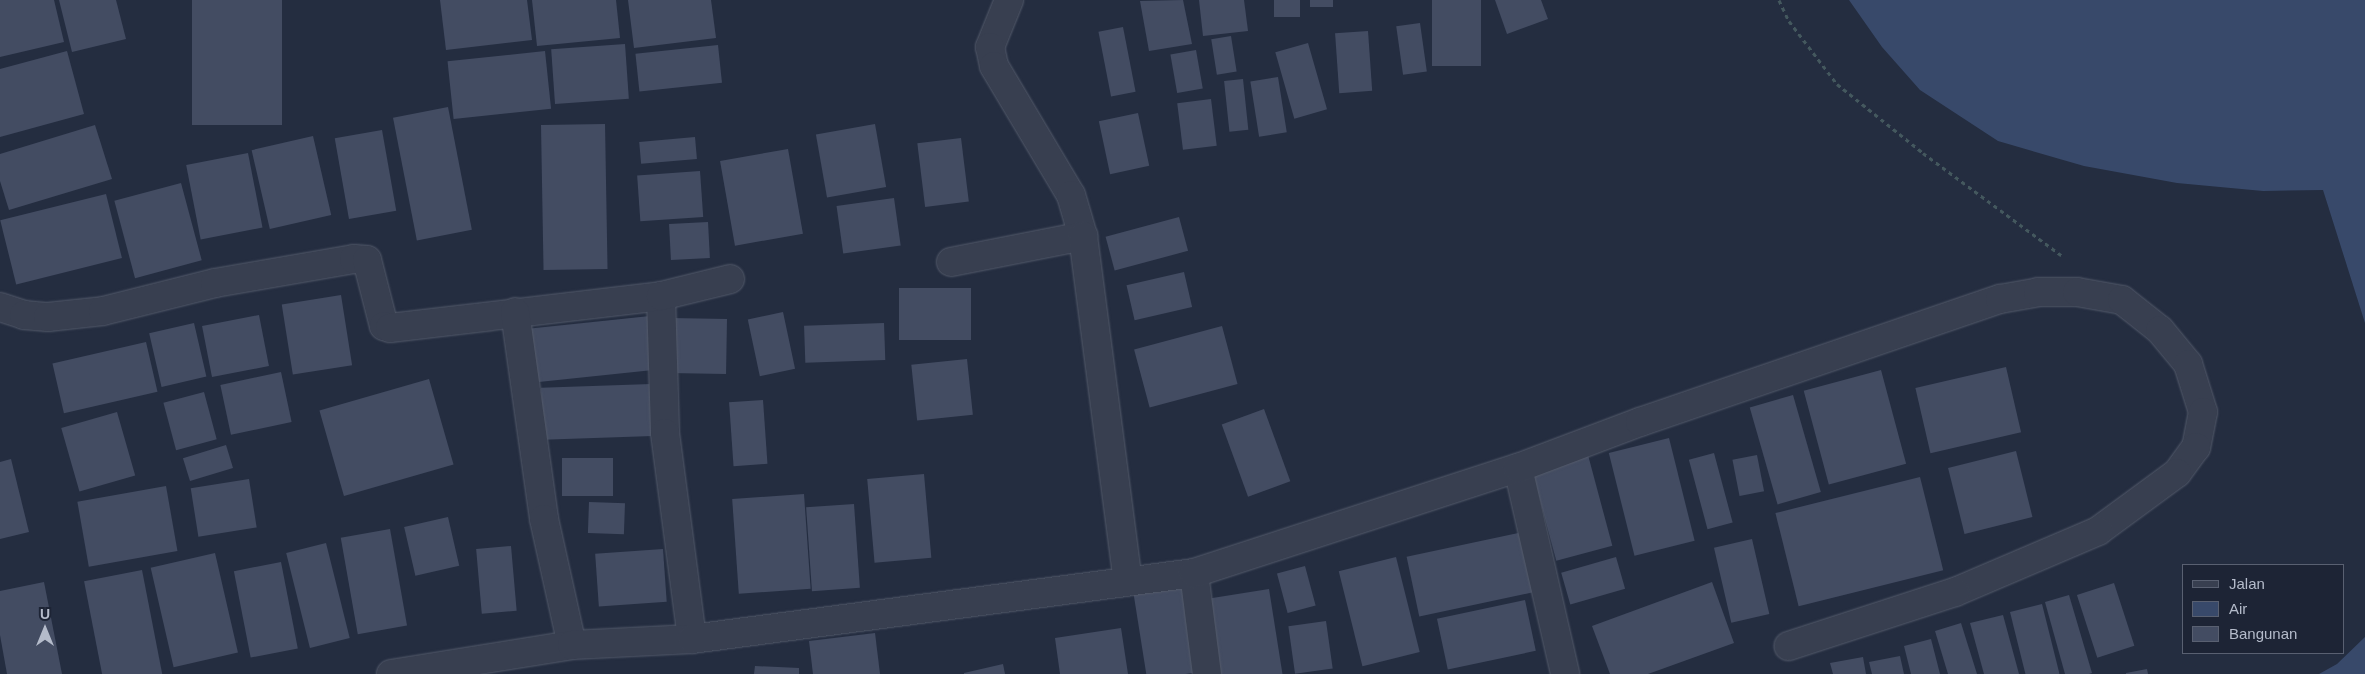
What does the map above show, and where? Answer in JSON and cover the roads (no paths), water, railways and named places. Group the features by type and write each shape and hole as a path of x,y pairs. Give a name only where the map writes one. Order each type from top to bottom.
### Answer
{"street":[{"path":"1009,0 990,47 994,66 1071,195 1082,236 1128,581"},
{"path":"951,262 1082,236"},
{"path":"0,307 24,315 48,317 103,311 215,283 354,259 367,260 384,326 390,328 660,296 730,279"},
{"path":"391,674 572,645 692,639 1194,572 1518,468 1640,422 2000,299 2038,292 2077,292 2122,300 2160,330 2188,364 2203,412 2196,447 2177,472 2098,531 1955,592 1789,646"},
{"path":"660,296 665,433 692,639"},
{"path":"515,312 544,519 572,645"},
{"path":"1518,468 1565,674"},
{"path":"1194,572 1207,674"}],"water":[{"path":"1849,0 2365,0 2365,323 2323,190 2263,191 2177,183 2084,166 1998,141 1920,90 1882,47"},
{"path":"2365,637 2365,674 2319,674 2337,664"}]}
